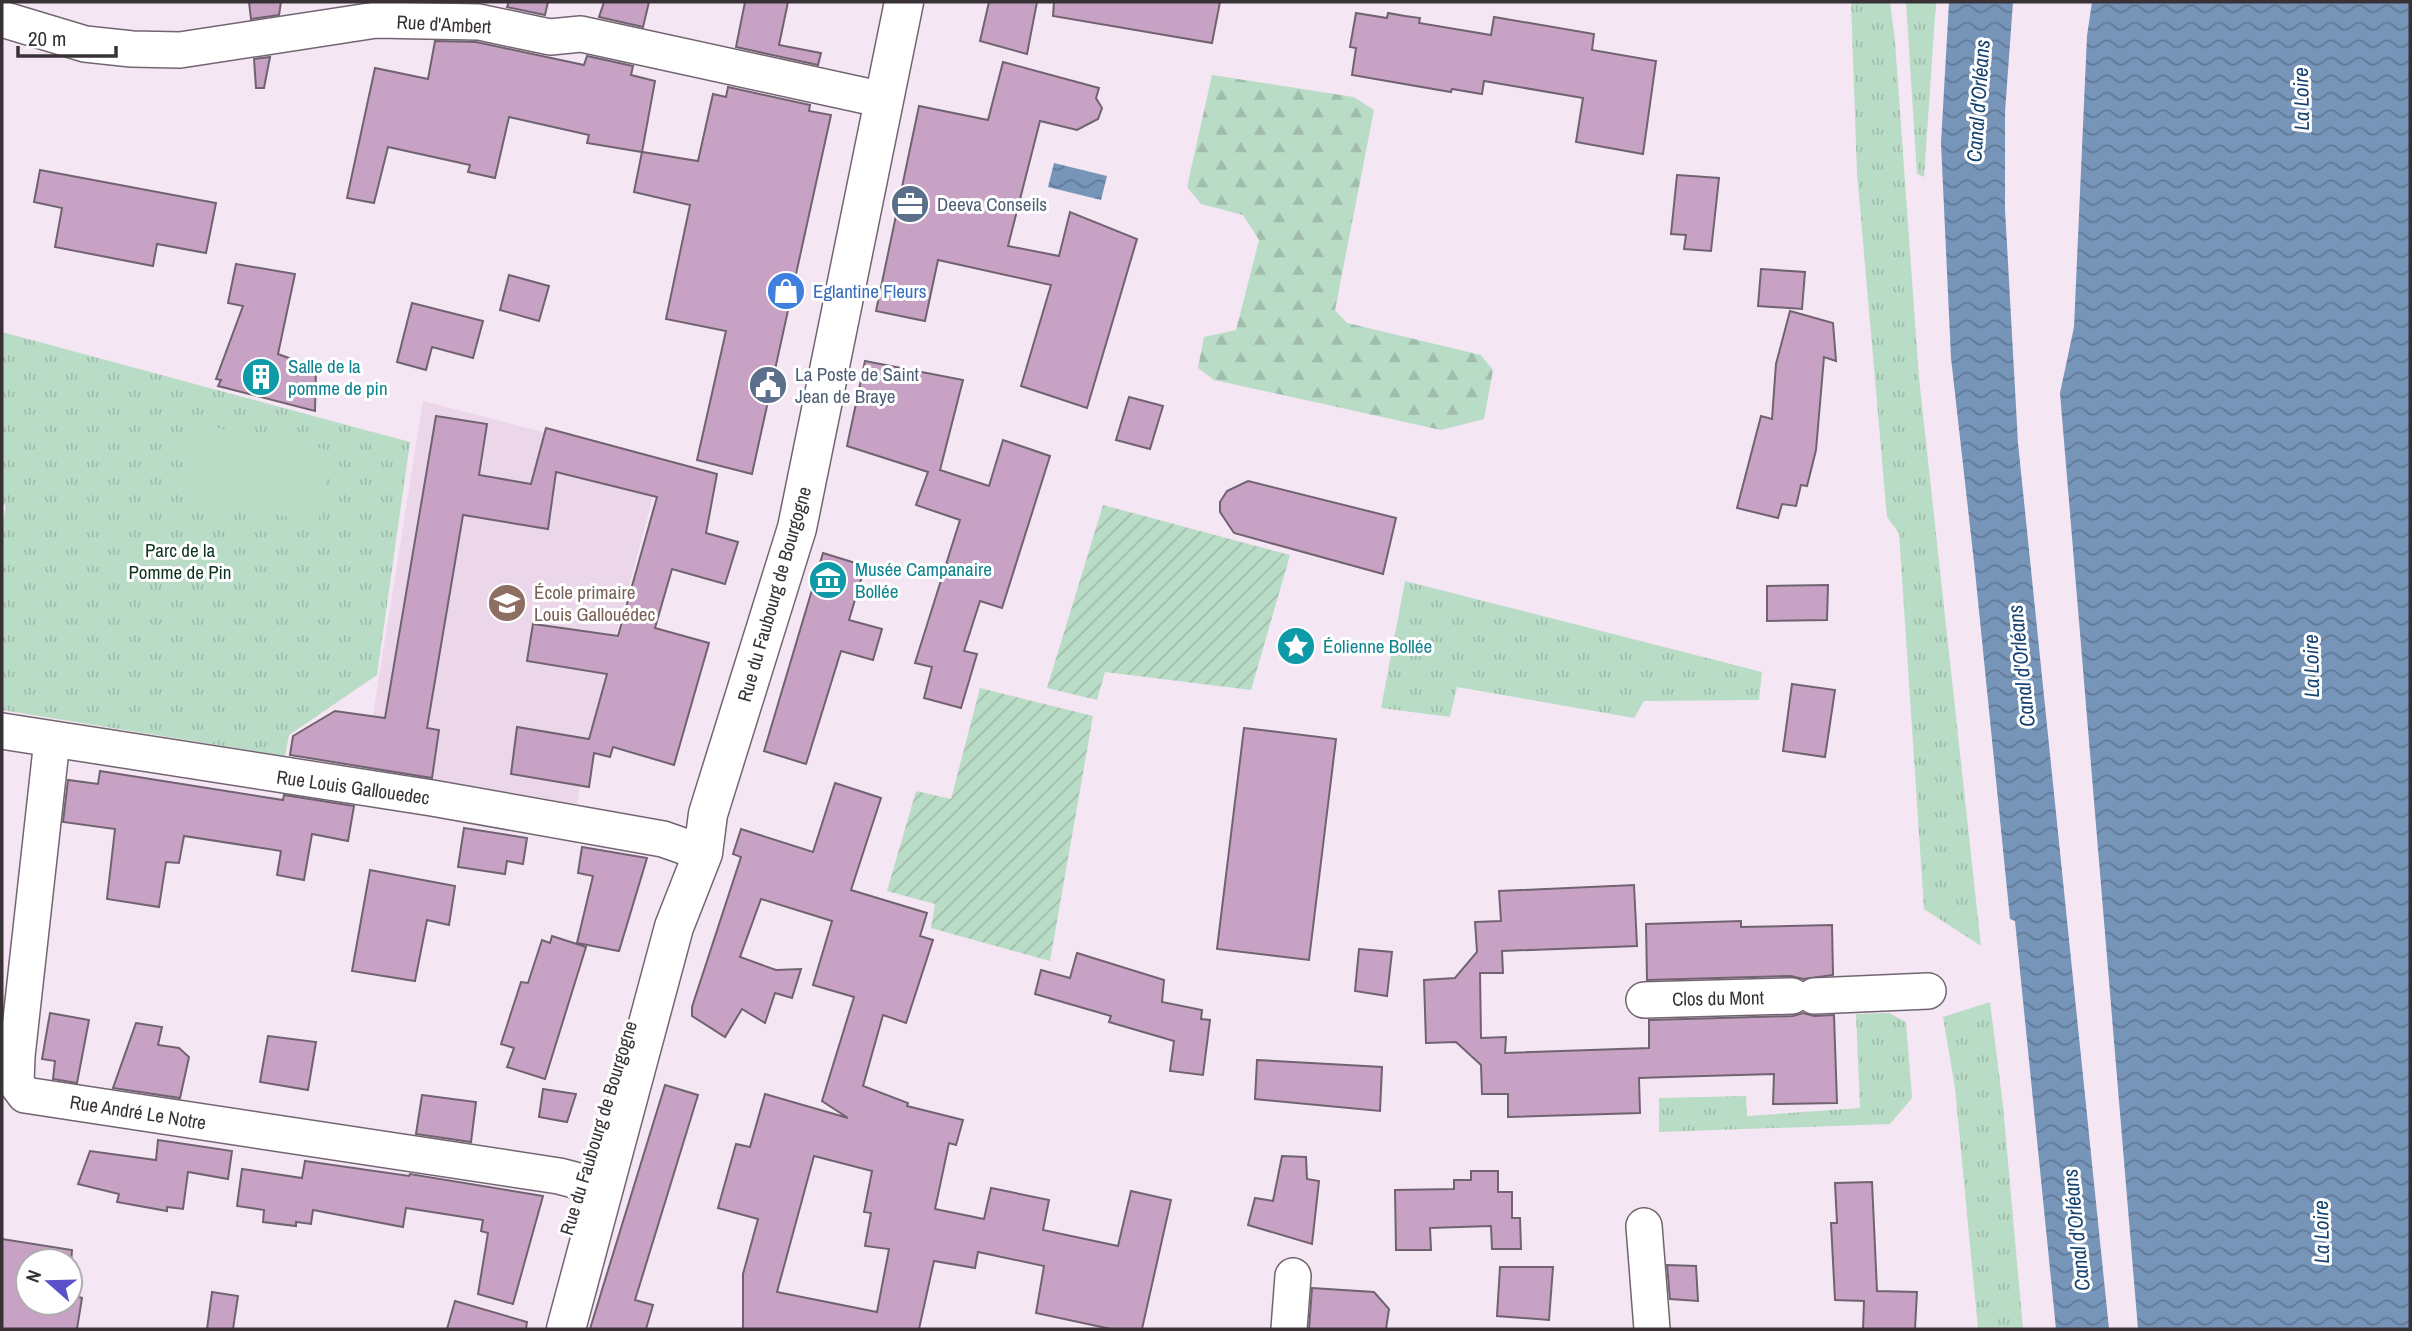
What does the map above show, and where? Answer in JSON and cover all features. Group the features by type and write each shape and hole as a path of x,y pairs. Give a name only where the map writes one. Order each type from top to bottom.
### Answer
{"main road":[{"name":"Rue du Faubourg de Bourgogne","path":"538,1329 593,1185 674,927 694,849 708,814 797,528 904,2"},
{"name":"Rue du Faubourg de Bourgogne","path":"566,1329 593,1185"}],"street":[{"name":"Rue d'Ambert","path":"2,19 85,44 180,50 376,20 479,22 550,37 580,34 884,100"},
{"name":"Rue Louis Gallouedec","path":"2,732 432,798 663,839 694,849"},
{"name":"Rue André Le Notre","path":"52,740 17,1056 16,1083 25,1095 593,1185"},
{"name":"Clos du Mont","path":"1644,1000 1928,991"},
{"path":"1644,1226 1652,1329"},
{"path":"1289,1329 1293,1276"}],"shaded area":[{"name":"École primaire Louis Gallouédec","path":"423,401 662,463 587,743 577,804 364,771"}],"green space":[{"path":"1851,2 1890,2 1919,378 1981,946 1924,909 1899,533 1887,517 1857,173"},
{"path":"1906,2 1936,2 1924,177 1917,174"},
{"path":"1212,75 1354,97 1374,110 1335,310 1347,323 1481,355 1493,370 1484,419 1441,430 1214,380 1198,368 1204,337 1236,330 1259,240 1243,215 1201,204 1187,187"},
{"name":"Parc de la Pomme de Pin","path":"2,332 410,442 377,675 289,735 285,756 2,710 2,529 6,505 2,504"},
{"path":"192,423 333,451 318,523 177,495"},
{"path":"1103,505 1290,555 1251,690 1105,672 1097,700 1047,688"},
{"path":"1405,581 1762,672 1759,700 1644,701 1634,718 1457,687 1450,717 1381,708"},
{"path":"980,688 1093,716 1050,961 931,928 935,904 887,891 916,791 951,799"},
{"path":"1990,1002 2003,1106 2023,1329 1978,1329 1955,1088 1943,1017"},
{"path":"1889,1013 1906,1022 1912,1098 1890,1124 1659,1132 1659,1098 1746,1096 1747,1116 1860,1108 1856,1014"}],"water":[{"name":"Canal d'Orléans","path":"1949,2 2013,2 2005,112 2005,209 2018,443 2109,1329 2056,1329 2015,921 2010,919 1951,358 1941,143"},
{"name":"La Loire","path":"2092,2 2410,2 2410,1329 2138,1329 2060,393 2074,327 2087,36"},
{"path":"1054,163 1107,176 1101,200 1048,187"}],"building":[{"path":"249,2 281,2 279,15 251,19"},
{"path":"509,2 548,2 545,15 507,7"},
{"path":"604,2 649,2 643,27 599,17"},
{"path":"745,2 788,2 779,45 821,53 818,65 736,47"},
{"path":"989,2 1037,2 1027,54 980,41"},
{"path":"1054,2 1220,2 1212,43 1053,16"},
{"path":"1356,13 1387,18 1388,13 1420,18 1419,23 1491,35 1494,17 1594,34 1592,50 1656,61 1643,154 1576,142 1583,98 1484,81 1482,94 1452,89 1451,92 1352,75 1356,48 1350,47"},
{"path":"435,41 476,42 584,65 587,56 633,66 631,75 655,81 642,152 587,143 589,135 509,117 495,178 468,172 470,165 388,147 374,203 347,198 375,68 428,79"},
{"path":"270,57 264,88 256,88 254,59"},
{"path":"1003,62 1099,88 1096,98 1102,108 1098,119 1077,130 1040,121 1008,246 1059,256 1070,212 1137,239 1087,408 1021,386 1051,285 938,260 925,321 876,311 919,106 988,120"},
{"path":"728,87 810,105 809,111 831,115 752,474 697,460 726,331 666,319 690,205 634,192 642,152 698,161 713,94 726,97"},
{"path":"40,170 216,203 206,253 157,244 153,266 55,247 62,208 34,202"},
{"path":"1677,175 1719,178 1711,251 1684,249 1686,235 1671,234"},
{"path":"236,264 295,274 278,354 316,368 315,411 218,386 221,380 216,379 243,306 228,303"},
{"path":"1761,269 1805,272 1802,309 1758,306"},
{"path":"509,275 549,286 539,321 500,310"},
{"path":"412,303 483,321 473,358 432,347 426,370 397,362"},
{"path":"1790,311 1833,323 1836,361 1824,357 1816,450 1807,486 1801,485 1796,506 1782,504 1778,518 1737,508 1761,416 1772,419 1776,364"},
{"path":"865,361 963,380 940,470 989,486 1003,440 1050,456 1002,608 980,601 964,651 977,654 961,708 924,698 932,667 915,663 960,520 916,505 928,472 847,446"},
{"path":"1129,397 1163,406 1150,449 1116,440"},
{"path":"436,416 487,424 479,475 531,484 546,428 717,474 706,533 738,542 725,584 672,569 655,628 709,643 674,765 613,747 610,757 594,753 589,787 511,774 517,727 589,739 607,674 527,661 533,624 618,636 657,497 556,472 548,529 463,515 427,728 439,730 432,778 290,755 293,736 335,711 385,718"},
{"path":"1248,481 1396,518 1383,574 1234,533 1220,512 1220,502 1227,491"},
{"path":"823,553 865,566 849,620 882,629 873,660 841,651 806,764 764,751"},
{"path":"1828,585 1827,620 1767,621 1767,586"},
{"path":"1792,684 1835,690 1825,757 1783,751"},
{"path":"1244,728 1336,739 1309,960 1217,949"},
{"path":"100,771 283,800 284,795 354,806 348,841 312,834 304,880 277,875 281,851 184,836 179,863 166,862 159,907 107,899 115,829 63,822 68,780 98,784"},
{"path":"835,783 881,798 851,890 927,913 920,936 933,940 906,1023 883,1015 863,1086 908,1103 907,1106 963,1120 956,1145 949,1143 935,1209 984,1219 991,1188 1049,1200 1043,1230 1118,1246 1131,1191 1171,1200 1142,1329 1111,1329 1036,1313 1044,1266 978,1252 975,1268 934,1261 919,1329 743,1329 743,1274 758,1219 718,1208 736,1144 750,1147 765,1094 848,1118 822,1101 854,997 813,985 832,921 761,899 740,957 776,970 801,969 792,998 775,993 765,1023 742,1009 725,1037 692,1016 692,1007 741,857 733,854 741,829 813,852","holes":["814,1156 872,1171 864,1212 871,1213 865,1246 889,1249 877,1312 777,1292"]},
{"path":"464,828 527,838 523,864 507,861 505,874 458,867"},
{"path":"582,847 647,858 619,951 577,943 593,876 578,873"},
{"path":"370,870 455,886 449,925 427,920 415,981 352,971"},
{"path":"1634,885 1637,946 1502,951 1503,973 1480,973 1481,1038 1506,1037 1505,1053 1649,1048 1649,1020 1793,1016 1803,1013 1814,1016 1834,1015 1837,1103 1773,1104 1774,1074 1639,1078 1640,1113 1508,1117 1508,1094 1482,1094 1481,1065 1456,1042 1426,1043 1424,980 1455,978 1477,952 1475,922 1501,921 1499,891"},
{"path":"1741,921 1741,927 1832,925 1833,975 1803,979 1791,976 1647,980 1646,924"},
{"path":"552,936 586,947 545,1079 507,1067 514,1048 501,1044 521,982 528,983 542,940 550,943"},
{"path":"1359,949 1392,952 1387,996 1355,991"},
{"path":"1077,953 1164,980 1162,1002 1202,1010 1201,1019 1210,1020 1203,1075 1170,1071 1174,1041 1109,1022 1111,1016 1035,994 1041,970 1070,978"},
{"path":"50,1013 89,1020 77,1083 53,1079 55,1061 42,1059"},
{"path":"136,1023 162,1027 158,1045 179,1048 189,1057 180,1098 113,1088"},
{"path":"268,1036 316,1042 308,1090 260,1082"},
{"path":"1257,1060 1382,1067 1380,1111 1255,1099"},
{"path":"665,1085 698,1095 635,1300 653,1305 646,1329 590,1329"},
{"path":"543,1089 576,1094 567,1122 539,1117"},
{"path":"422,1095 476,1102 471,1142 416,1134"},
{"path":"158,1140 232,1151 228,1179 188,1172 183,1209 167,1207 167,1211 117,1202 119,1194 78,1184 90,1151 156,1160"},
{"path":"1282,1156 1306,1157 1307,1179 1319,1181 1312,1244 1248,1225 1255,1198 1273,1201"},
{"path":"305,1161 409,1176 410,1174 543,1196 513,1304 478,1294 488,1233 481,1231 483,1220 406,1208 403,1227 313,1210 311,1224 296,1222 296,1226 263,1222 264,1210 237,1206 242,1169 302,1178"},
{"path":"1471,1171 1498,1171 1498,1192 1512,1192 1512,1218 1520,1218 1521,1249 1492,1249 1491,1226 1430,1228 1431,1250 1396,1250 1395,1190 1454,1189 1454,1180 1471,1180"},
{"path":"1872,1182 1877,1291 1917,1292 1915,1329 1863,1329 1864,1301 1835,1300 1831,1223 1837,1223 1835,1183"},
{"path":"2,1239 53,1247 14,1247 14,1317 79,1317 77,1329 2,1329"},
{"path":"1667,1265 1696,1266 1698,1301 1670,1299"},
{"path":"1500,1267 1553,1267 1549,1320 1497,1316"},
{"path":"1312,1288 1374,1292 1389,1309 1386,1329 1309,1329"},
{"path":"212,1292 238,1296 233,1329 207,1329"},
{"path":"455,1301 527,1322 526,1329 447,1329"}],"place":[{"name":"Deeva Conseils","path":"910,204"},
{"name":"Eglantine Fleurs","path":"786,291"},
{"name":"Salle de la pomme de pin","path":"261,377"},
{"name":"La Poste de Saint Jean de Braye","path":"768,385"},
{"name":"Musée Campanaire Bollée","path":"828,580"},
{"name":"École primaire Louis Gallouédec","path":"507,603"},
{"name":"Éolienne Bollée","path":"1296,646"}]}
